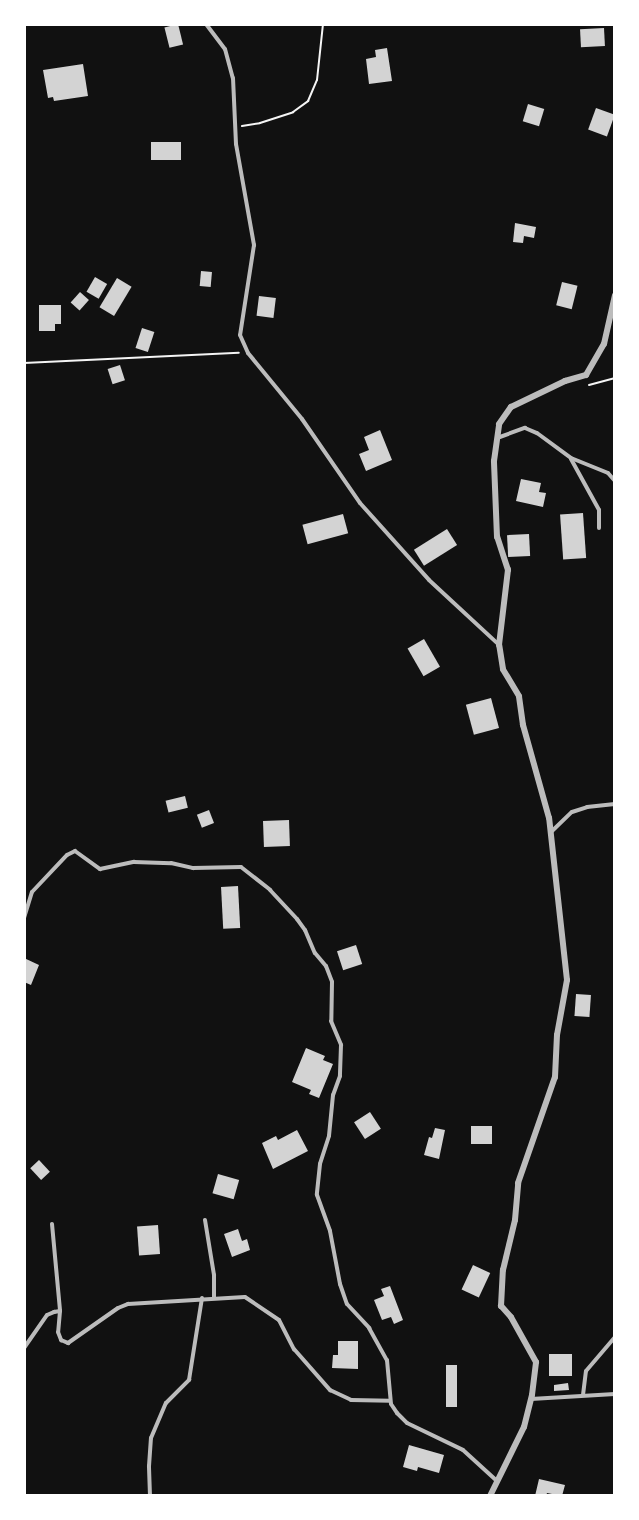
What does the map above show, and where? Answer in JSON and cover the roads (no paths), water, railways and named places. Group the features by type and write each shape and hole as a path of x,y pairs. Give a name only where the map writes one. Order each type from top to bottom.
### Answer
{"street":[{"path":"490,1496 524,1428 531,1400 536,1362 512,1317 501,1306 503,1270 515,1220 518,1184 555,1077 557,1035 567,981 549,818 524,724 519,696 503,669 499,645 508,570 497,537 494,461 499,424 511,407 565,381 586,375 604,344 615,295"}],"lane":[{"path":"206,24 225,49 233,78 239,165 254,245 240,335 248,353 302,419 360,502 429,580 499,645"},
{"path":"497,438 525,428 537,433 571,459 608,473 615,481"},
{"path":"571,459 599,510 599,528"},
{"path":"550,833 573,812 587,807 615,804"},
{"path":"24,918 32,892 67,855 75,851 100,869 134,862 171,863 193,868 241,867 270,890 305,930 307,939 326,966 332,982 331,1022 341,1045 340,1076 331,1107 329,1136 320,1164 317,1195 330,1231 334,1261 347,1304 369,1328 387,1360 390,1401 407,1423 463,1450 498,1481"},
{"path":"205,1220 214,1275 214,1298"},
{"path":"52,1224 62,1318 58,1332 61,1340 68,1343 118,1308 128,1304 245,1297 270,1311 279,1320 294,1349 330,1390 351,1400 390,1401"},
{"path":"150,1496 148,1466 151,1438 166,1403 189,1380 202,1298"},
{"path":"24,1348 47,1316 60,1311"},
{"path":"583,1395 586,1371 615,1337"},
{"path":"531,1400 615,1394"}]}
